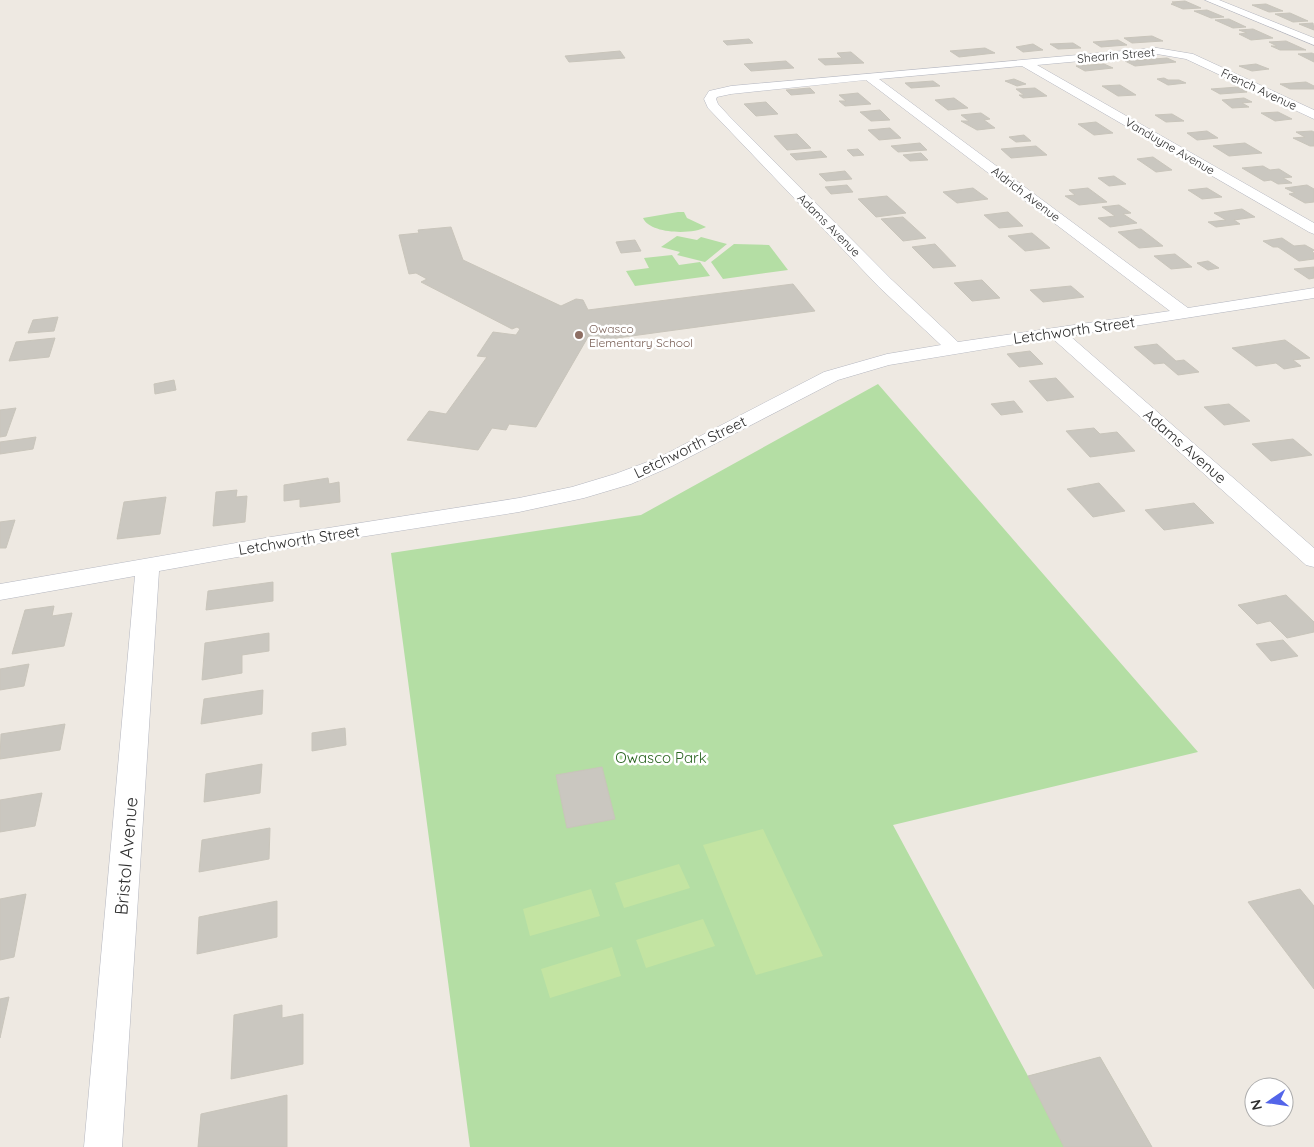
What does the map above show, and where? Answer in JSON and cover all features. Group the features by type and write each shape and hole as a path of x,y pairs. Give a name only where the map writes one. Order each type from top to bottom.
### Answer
{"street":[{"path":"1210,0 1314,42"},
{"name":"Shearin Street","path":"1025,63 1157,51 1184,54 1204,63"},
{"path":"868,76 1025,63"},
{"name":"Vanduyne Avenue","path":"1025,63 1314,229"},
{"name":"French Avenue","path":"1204,63 1314,114"},
{"name":"Adams Avenue","path":"868,76 731,90 713,94 710,99 712,105 885,283 953,347"},
{"name":"Aldrich Avenue","path":"868,76 1184,313"},
{"name":"Letchworth Street","path":"0,592 270,544 458,516 576,493 623,479 665,462 831,376 887,360 953,347 1314,293"},
{"name":"Adams Avenue","path":"1056,333 1314,560"},
{"name":"Bristol Avenue","path":"103,1147 148,565"}],"green space":[{"path":"684,212 687,218 706,227 700,230 672,232 654,227 643,218"},
{"path":"677,236 697,240 701,237 727,244 705,262 677,255 680,252 661,247"},
{"path":"734,244 769,245 788,270 723,279 711,262"},
{"path":"672,255 679,265 700,262 710,276 635,286 626,271 649,268 644,258"},
{"name":"Owasco Park","path":"878,384 1198,752 893,825 1028,1076 1100,1057 1152,1147 470,1147 391,553 641,515"},
{"path":"763,829 823,956 756,975 703,845"},
{"path":"679,864 690,888 624,908 615,883"},
{"path":"591,889 600,916 530,936 523,909"},
{"path":"703,919 715,946 646,968 636,940"},
{"path":"612,947 621,976 550,998 541,969"}],"building":[{"path":"1185,1 1201,8 1183,9 1171,4 1176,3 1172,2"},
{"path":"1266,4 1283,11 1269,12 1252,5"},
{"path":"1207,10 1224,17 1211,18 1194,11"},
{"path":"1290,13 1308,21 1293,22 1275,14"},
{"path":"1229,19 1246,27 1233,28 1215,20"},
{"path":"1313,23 1314,30 1299,24"},
{"path":"1253,29 1273,38 1251,40 1239,34 1247,33 1239,30"},
{"path":"1152,36 1163,41 1132,43 1124,38"},
{"path":"749,39 753,43 727,45 723,41"},
{"path":"1118,40 1127,45 1101,47 1093,42"},
{"path":"1286,41 1306,50 1280,50 1271,46 1277,46 1269,42"},
{"path":"1073,43 1081,48 1058,49 1050,44"},
{"path":"1033,44 1043,50 1023,52 1016,47"},
{"path":"985,48 995,53 959,57 950,51"},
{"path":"620,51 625,58 569,62 565,56"},
{"path":"851,52 864,63 825,65 818,59 842,58 837,53"},
{"path":"1298,54 1314,54 1314,62"},
{"path":"1167,58 1176,62 1135,66 1125,61"},
{"path":"786,61 794,68 751,71 744,64"},
{"path":"1104,64 1113,68 1085,71 1076,66"},
{"path":"1256,64 1269,69 1252,71 1239,66"},
{"path":"1164,78 1186,83 1168,85 1157,79"},
{"path":"1014,79 1026,84 1017,86 1005,81"},
{"path":"933,81 940,86 911,88 905,83"},
{"path":"1306,82 1314,86 1314,89 1290,89 1280,84"},
{"path":"1120,85 1136,95 1118,96 1102,86"},
{"path":"1238,87 1247,92 1220,94 1211,89"},
{"path":"810,88 815,93 791,95 786,90"},
{"path":"1035,88 1047,96 1023,98 1019,95 1024,95 1016,89"},
{"path":"858,93 871,104 845,106 839,101 846,101 839,95"},
{"path":"954,98 968,108 948,110 935,100"},
{"path":"1244,98 1252,102 1242,103 1249,107 1232,108 1222,100"},
{"path":"766,102 778,114 756,116 744,104"},
{"path":"880,110 890,120 871,121 860,112"},
{"path":"1278,112 1292,119 1275,121 1261,113"},
{"path":"981,113 990,119 984,120 995,128 977,130 961,121 969,121 961,115"},
{"path":"1172,114 1184,121 1166,122 1155,115"},
{"path":"1096,122 1113,133 1094,135 1078,124"},
{"path":"890,128 901,138 879,140 868,130"},
{"path":"1207,131 1218,138 1197,140 1187,133"},
{"path":"1296,132 1314,132 1314,146 1293,138 1305,137"},
{"path":"797,134 811,148 787,150 774,136"},
{"path":"1024,135 1031,141 1016,142 1009,137"},
{"path":"920,143 927,150 898,152 891,146"},
{"path":"1245,143 1262,153 1229,156 1213,146"},
{"path":"1036,146 1047,155 1011,158 1001,149"},
{"path":"858,149 864,155 853,156 847,150"},
{"path":"821,151 827,157 796,160 790,154"},
{"path":"921,153 928,160 910,161 903,155"},
{"path":"1153,157 1172,170 1156,172 1137,159"},
{"path":"1263,166 1270,170 1279,169 1292,177 1283,178 1292,183 1278,184 1271,180 1264,181 1242,168"},
{"path":"845,171 852,179 826,181 819,174"},
{"path":"1114,176 1126,184 1109,186 1098,178"},
{"path":"847,185 853,192 831,194 825,187"},
{"path":"1307,185 1314,189 1314,202 1305,203 1289,194 1295,193 1285,188"},
{"path":"973,188 988,199 957,203 943,192"},
{"path":"1088,188 1107,202 1079,205 1065,196 1075,195 1069,190"},
{"path":"1207,188 1222,197 1202,199 1188,190"},
{"path":"887,196 906,213 876,217 858,199"},
{"path":"1119,205 1131,213 1123,214 1137,223 1110,227 1098,218 1115,216 1102,207"},
{"path":"1242,209 1255,217 1234,220 1240,224 1216,227 1208,222 1226,220 1214,213"},
{"path":"1008,212 1023,226 999,228 984,215"},
{"path":"903,217 926,238 903,241 881,219"},
{"path":"451,227 463,260 561,306 576,299 583,300 588,310 793,284 815,311 602,340 600,336 588,337 536,427 509,424 506,430 492,428 478,450 407,440 429,411 446,414 487,357 477,356 493,332 516,335 520,329 517,327 512,329 421,282 427,279 416,273 409,274 399,235 419,233 418,230"},
{"path":"1141,229 1163,246 1139,248 1118,232"},
{"path":"1032,233 1050,248 1025,251 1008,236"},
{"path":"1282,238 1294,246 1305,245 1314,250 1312,252 1314,253 1314,259 1299,261 1278,247 1273,247 1263,241"},
{"path":"635,240 641,251 621,253 616,242"},
{"path":"935,244 956,266 933,268 912,247"},
{"path":"1175,254 1192,267 1171,269 1154,256"},
{"path":"1208,261 1219,268 1208,270 1197,263"},
{"path":"1314,267 1314,278 1309,279 1294,269"},
{"path":"982,280 1000,298 972,301 954,283"},
{"path":"1071,286 1084,297 1043,302 1030,290"},
{"path":"58,317 54,331 28,333 33,320"},
{"path":"55,338 49,357 9,361 16,342"},
{"path":"1285,340 1310,358 1293,360 1301,366 1284,369 1276,363 1256,366 1232,348"},
{"path":"1157,344 1176,361 1184,360 1199,372 1178,375 1164,363 1154,364 1134,347"},
{"path":"1030,351 1043,364 1019,367 1007,354"},
{"path":"1056,378 1074,397 1047,401 1029,381"},
{"path":"174,380 176,390 155,394 154,384"},
{"path":"1014,401 1023,412 1001,415 991,404"},
{"path":"1229,404 1250,421 1224,425 1204,407"},
{"path":"16,408 6,436 0,437 0,410"},
{"path":"1094,428 1100,434 1117,432 1135,451 1090,457 1066,431"},
{"path":"36,437 33,449 0,454 0,442"},
{"path":"1293,439 1312,455 1271,461 1252,444"},
{"path":"328,478 329,484 339,482 340,502 300,507 300,499 284,501 284,485"},
{"path":"1099,483 1125,511 1093,517 1067,489"},
{"path":"237,490 236,497 247,496 245,522 213,526 216,492"},
{"path":"166,497 160,534 117,539 124,502"},
{"path":"1194,503 1214,523 1164,530 1145,510"},
{"path":"15,520 6,548 0,548 0,522"},
{"path":"273,582 273,601 206,610 208,591"},
{"path":"1286,595 1314,622 1314,632 1287,638 1270,621 1257,624 1238,605"},
{"path":"54,606 52,616 72,613 64,646 12,654 25,610"},
{"path":"269,633 269,651 242,655 242,673 202,680 205,643"},
{"path":"1283,640 1298,656 1271,661 1256,644"},
{"path":"29,664 24,686 0,690 0,669"},
{"path":"263,690 262,714 201,724 204,699"},
{"path":"65,724 60,750 0,759 1,734"},
{"path":"345,728 346,745 312,751 312,733"},
{"path":"262,764 260,793 204,802 206,774"},
{"path":"602,767 615,819 567,828 556,775"},
{"path":"42,793 35,826 0,832 0,800"},
{"path":"270,828 269,859 199,872 202,840"},
{"path":"1300,889 1314,906 1314,989 1248,902"},
{"path":"26,894 14,957 0,960 0,899"},
{"path":"277,901 277,937 197,954 199,917"},
{"path":"9,997 0,1038 0,999"},
{"path":"282,1005 282,1018 303,1014 303,1064 231,1079 234,1015"},
{"path":"1100,1057 1152,1147 1064,1147 1028,1076"},
{"path":"287,1095 287,1147 198,1147 201,1114"}],"place":[{"name":"Owasco Elementary School","path":"579,335"}]}
